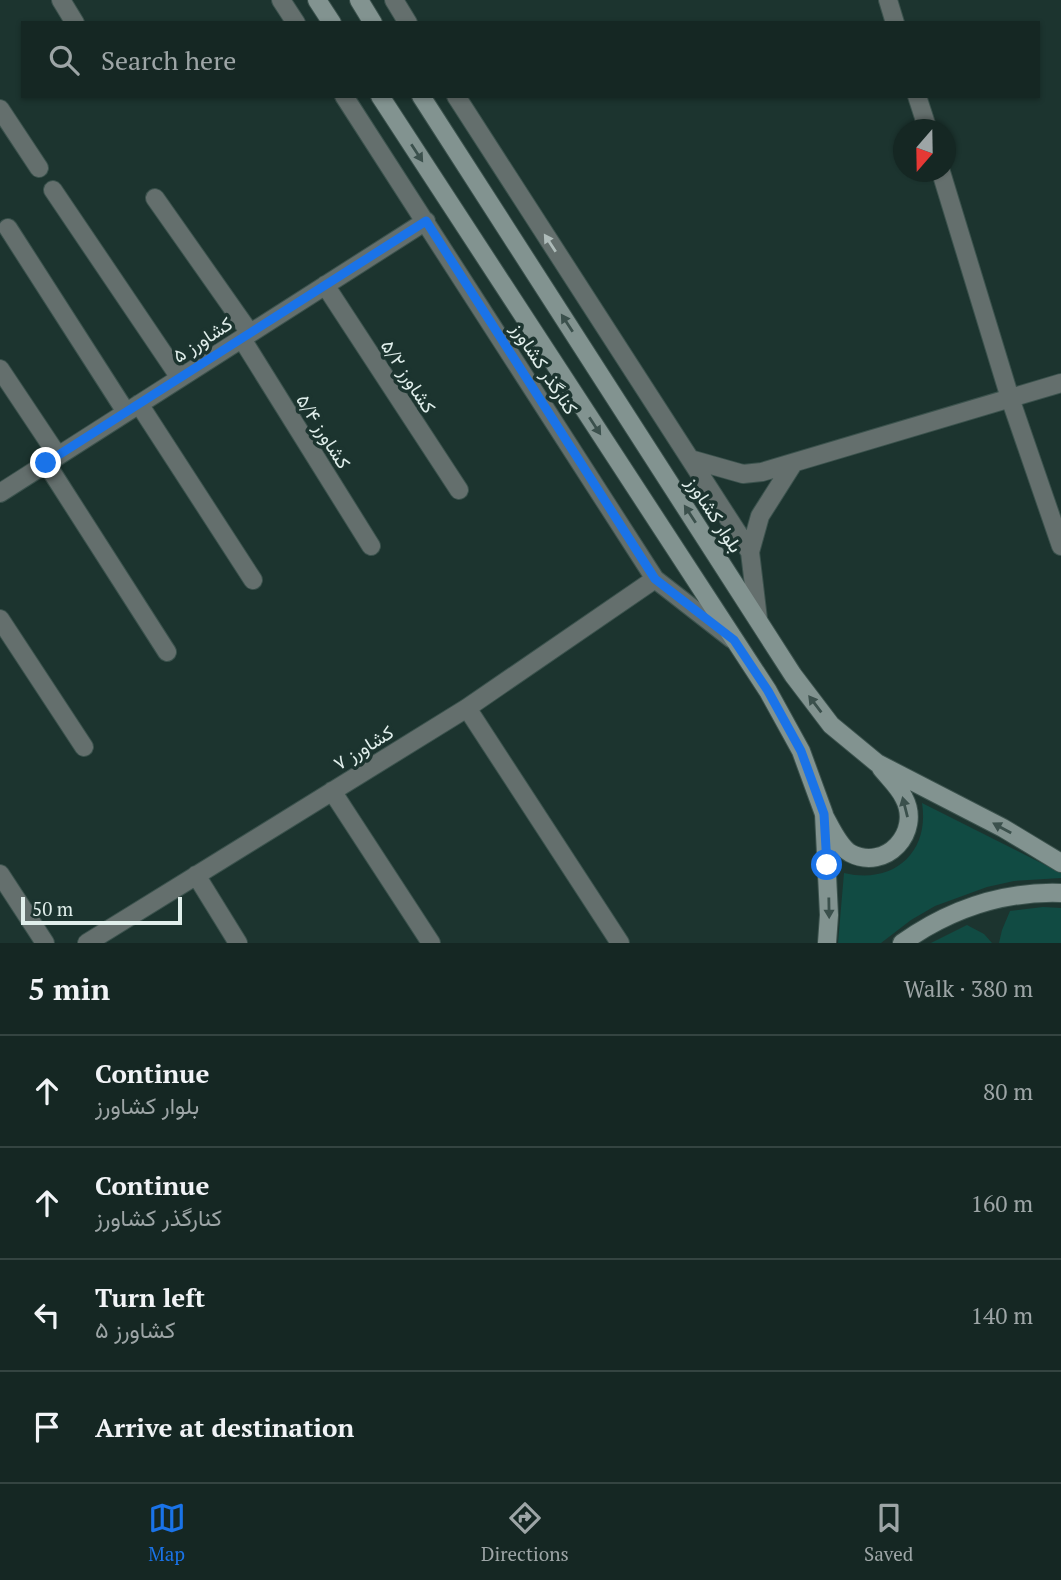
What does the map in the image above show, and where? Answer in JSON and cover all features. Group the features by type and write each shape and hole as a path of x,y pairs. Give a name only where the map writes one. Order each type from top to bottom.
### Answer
{"main road":[{"path":"317,0 331,21"},
{"path":"359,0 372,21"},
{"path":"381,98 768,691 801,751 833,832 850,852 874,858 897,848 909,826 905,799 877,763"},
{"name":"بلوار کشاورز","path":"422,98 793,676 831,725 877,763 1003,828 1061,863"},
{"path":"824,814 829,915 827,943"},
{"path":"902,943 946,916 973,905 1030,894 1061,893"}],"street":[{"path":"61,0 74,21"},
{"path":"281,0 295,21"},
{"path":"394,0 407,21"},
{"path":"888,0 894,21"},
{"name":"کنارگذر کشاورز","path":"345,98 655,579 734,640"},
{"path":"457,98 750,552"},
{"path":"918,98 924,119"},
{"path":"0,109 39,168"},
{"path":"944,182 1010,398 1061,547"},
{"path":"52,190 180,378"},
{"name":"کشاورز ۵/۴","path":"155,198 246,336 371,546"},
{"name":"کشاورز ۵","path":"0,493 426,221"},
{"path":"8,228 253,580"},
{"name":"کشاورز ۵/۲","path":"325,285 459,490"},
{"path":"0,369 167,652"},
{"path":"690,459 743,474 793,464 1061,383"},
{"path":"758,619 750,552 761,516 793,464"},
{"name":"کشاورز ۷","path":"87,943 467,708 655,579"},
{"path":"0,619 84,747"},
{"path":"467,708 620,943"},
{"path":"332,791 431,943"},
{"path":"0,874 45,943"},
{"path":"196,875 238,943"}],"green space":[{"path":"922,803 1061,873 1061,878 1014,881 987,887 935,906 881,943 838,943 844,873 878,874 904,861 914,850 920,837"},
{"path":"1061,908 1061,943 999,943 1010,911"},
{"path":"967,925 984,934 992,943 931,943"}],"route":[{"path":"46,463 426,221 655,579 734,640 768,691 801,751 824,814 827,865"}]}
